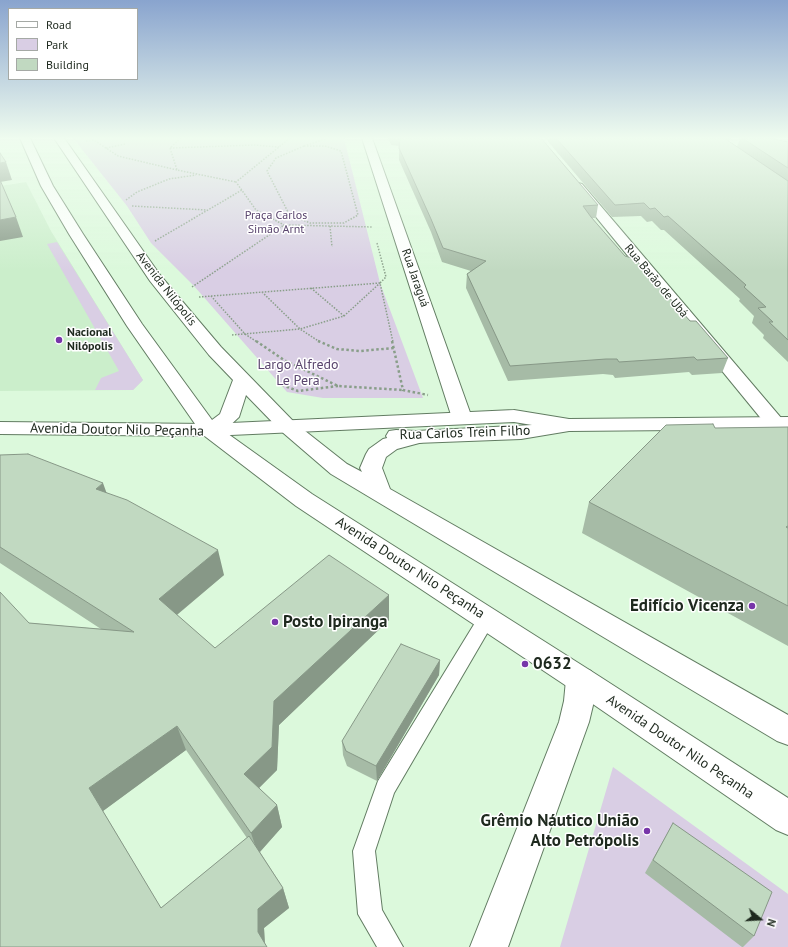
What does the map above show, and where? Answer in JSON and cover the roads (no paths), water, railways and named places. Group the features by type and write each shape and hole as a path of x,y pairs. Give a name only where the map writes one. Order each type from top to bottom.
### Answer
{"main road":[{"path":"45,182 76,234 135,326 209,430 218,426 229,417 242,380"},
{"name":"Avenida Nilópolis","path":"89,182 155,278 215,351 288,427"},
{"name":"Rua Jaraguá","path":"382,182 459,409"},
{"name":"Rua Barão de Ubá","path":"574,182 782,423"},
{"name":"Rua Carlos Trein Filho","path":"209,430 288,427 459,409 569,425"},
{"name":"Rua Carlos Trein Filho","path":"288,427 416,437 521,433 569,425 782,423"},
{"path":"288,427 339,469 788,731"},
{"name":"Avenida Doutor Nilo Peçanha","path":"0,428 209,430 304,500 487,618 788,818"},
{"path":"380,492 371,468 377,454 390,444 416,437"},
{"path":"489,947 574,722 579,700 581,680"},
{"path":"574,722 590,708 608,698"}],"lane":[{"path":"391,947 370,914 364,852 385,788 487,618"}],"place":[{"name":"Nacional Nilópolis","path":"59,340"},
{"name":"Edifício Vicenza","path":"752,606"},
{"name":"Posto Ipiranga","path":"275,622"},
{"name":"0632","path":"525,664"},
{"name":"Grêmio Náutico União Alto Petrópolis","path":"647,831"}],"park label":[{"name":"Praça Carlos Simão Arnt","path":"276,223"},
{"name":"Largo Alfredo Le Pera","path":"298,374"}]}
